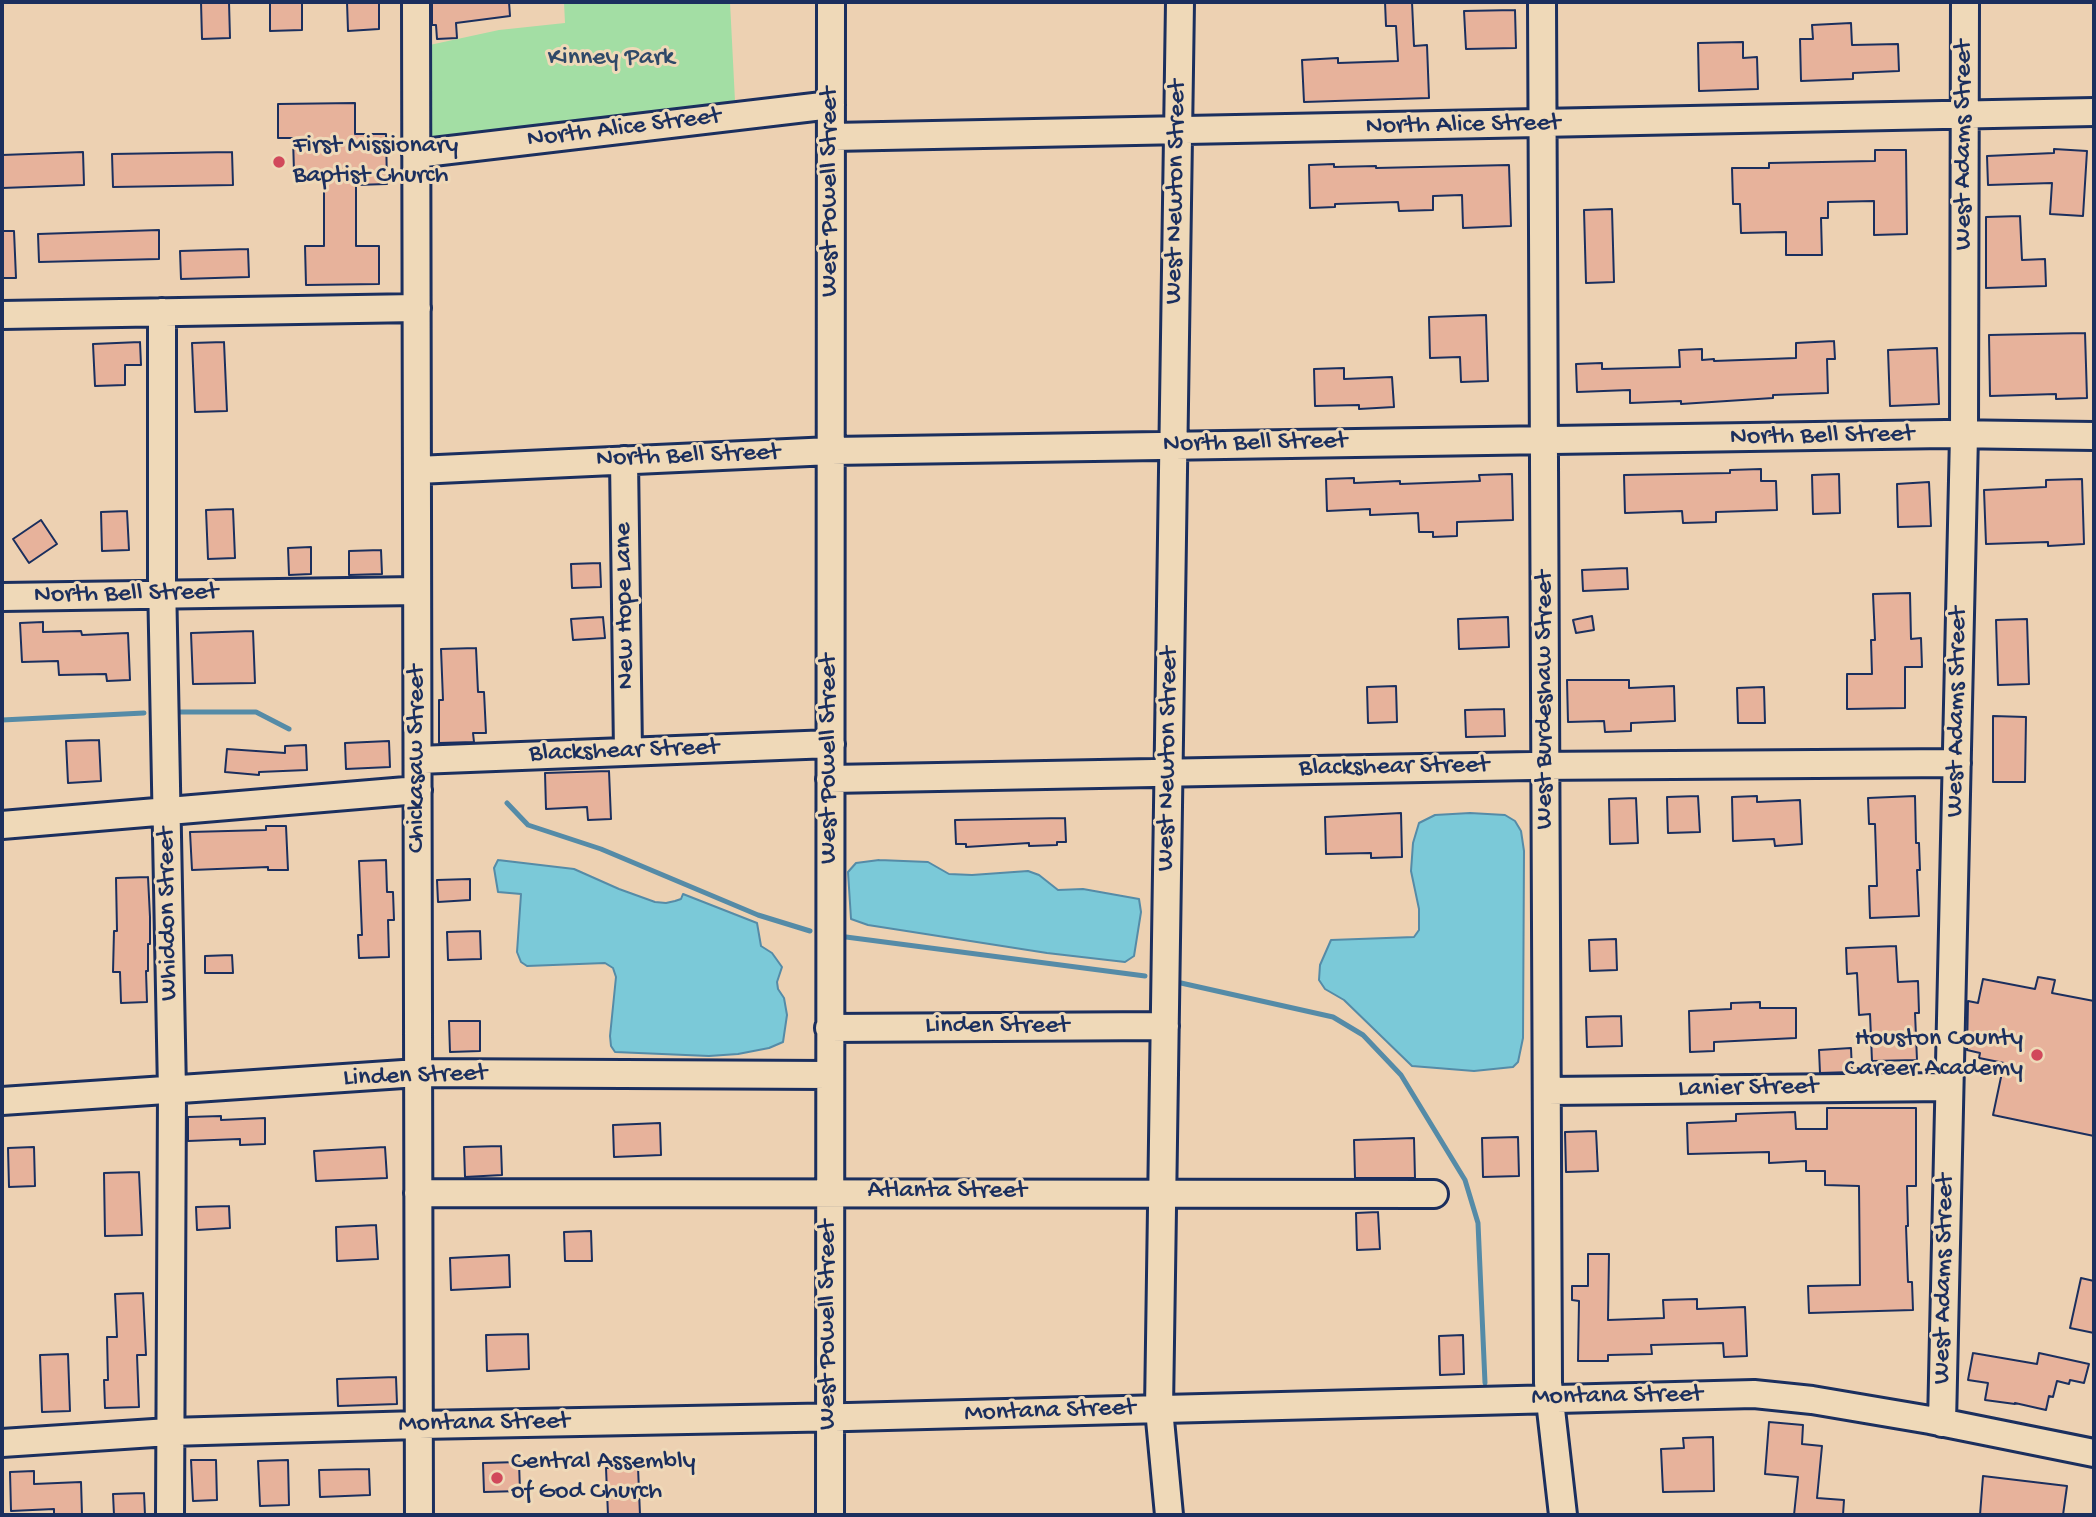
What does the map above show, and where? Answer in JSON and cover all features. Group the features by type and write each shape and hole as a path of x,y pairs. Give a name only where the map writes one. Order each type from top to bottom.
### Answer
{"street":[{"name":"Chickasaw Street","path":"416,2 419,1515"},
{"name":"West Powell Street","path":"830,1515 831,2"},
{"name":"West Newton Street","path":"1169,1515 1158,1409 1180,2"},
{"name":"West Burdeshaw Street","path":"1542,2 1549,1399 1563,1515"},
{"name":"West Adams Street","path":"1942,1423 1964,435 1965,2"},
{"name":"North Alice Street","path":"416,154 831,105"},
{"name":"North Alice Street","path":"832,137 1965,116 2094,111"},
{"path":"2,315 416,308"},
{"name":"Whiddon Street","path":"162,312 162,595 172,1091 170,1515"},
{"name":"North Bell Street","path":"417,470 831,451 1964,435 2094,436"},
{"name":"New Hope Lane","path":"624,460 628,752"},
{"name":"North Bell Street","path":"2,597 418,591"},
{"name":"Blackshear Street","path":"418,760 831,744"},
{"name":"Blackshear Street","path":"830,779 1546,766 1957,763"},
{"path":"2,825 418,790"},
{"name":"Linden Street","path":"829,1028 1165,1026"},
{"name":"Linden Street","path":"2,1101 418,1073 829,1074"},
{"name":"Lanier Street","path":"1547,1091 1949,1087"},
{"name":"Atlanta Street","path":"418,1193 1434,1194"},
{"name":"Montana Street","path":"2,1443 169,1432 419,1425 829,1418 1754,1394 1812,1400 2094,1453"}],"green space":[{"name":"Kinney Park","path":"564,2 730,2 735,101 425,140 425,46 499,30 565,23"}],"water":[{"path":"1435,815 1505,815 1515,821 1521,831 1524,851 1523,1038 1518,1062 1513,1067 1474,1071 1412,1066 1344,1000 1325,989 1319,980 1320,965 1331,940 1414,937 1419,930 1419,909 1411,871 1413,843 1419,823"},
{"path":"498,860 574,869 655,902 675,901 681,899 683,894 757,923 761,946 772,953 782,967 777,982 787,1015 783,1042 769,1048 738,1054 709,1056 615,1052 610,1036 616,977 613,968 605,963 527,966 521,962 517,952 521,894 498,892 494,868"},
{"path":"879,860 928,862 949,874 1028,871 1039,875 1058,890 1083,889 1139,899 1141,912 1134,956 1125,962 1047,953 868,925 851,919 848,872 856,863"}],"building":[{"path":"201,2 229,2 230,38 202,39"},
{"path":"270,2 302,2 302,30 270,31"},
{"path":"347,2 379,2 379,29 348,31"},
{"path":"432,2 509,2 510,16 456,23 457,38 437,39 436,25 432,25"},
{"path":"1385,2 1412,2 1414,46 1427,45 1429,98 1304,102 1302,60 1338,58 1338,63 1398,61 1396,26 1386,26"},
{"path":"1515,10 1516,48 1466,49 1464,11"},
{"path":"1851,23 1852,45 1898,44 1899,71 1853,73 1853,79 1801,81 1800,39 1813,39 1812,25"},
{"path":"1743,42 1743,58 1757,57 1758,89 1699,91 1698,43"},
{"path":"355,103 355,134 386,134 387,184 356,185 356,246 379,246 379,284 306,285 305,246 324,246 324,172 294,172 293,138 278,138 278,104"},
{"path":"2054,149 2087,151 2083,216 2050,214 2052,183 1988,185 1987,156 2054,153"},
{"path":"1875,150 1906,150 1907,234 1874,235 1874,201 1828,202 1828,218 1821,218 1822,255 1786,255 1786,232 1741,233 1740,204 1733,204 1732,168 1769,168 1769,163 1875,161"},
{"path":"83,152 84,185 2,188 2,155"},
{"path":"232,152 233,185 113,187 112,154"},
{"path":"1334,164 1334,167 1376,168 1509,165 1511,226 1463,228 1462,195 1433,196 1433,210 1399,211 1398,202 1335,204 1335,207 1310,208 1309,165"},
{"path":"1612,209 1614,282 1586,283 1584,210"},
{"path":"2020,216 2022,260 2045,259 2046,286 1986,288 1986,217"},
{"path":"159,230 159,259 39,262 38,234"},
{"path":"2,231 14,231 16,278 2,278"},
{"path":"248,249 249,277 181,279 180,251"},
{"path":"1486,315 1488,381 1461,382 1460,357 1430,358 1429,317"},
{"path":"2085,333 2087,398 2056,399 2056,394 1990,396 1989,335"},
{"path":"1834,341 1835,359 1827,359 1828,393 1773,395 1773,398 1681,404 1681,401 1630,403 1630,390 1577,392 1576,364 1602,363 1602,369 1680,367 1679,350 1702,349 1702,360 1796,358 1796,343"},
{"path":"140,342 141,365 125,365 125,385 95,386 93,344"},
{"path":"224,342 227,411 195,412 192,343"},
{"path":"1937,348 1939,404 1890,406 1888,350"},
{"path":"1344,368 1344,379 1392,377 1394,407 1359,409 1359,405 1315,406 1314,369"},
{"path":"1761,469 1761,481 1776,481 1777,510 1716,512 1716,522 1683,523 1682,511 1625,513 1624,475 1730,473 1730,470"},
{"path":"1512,474 1513,520 1457,522 1457,536 1433,537 1433,532 1419,532 1418,513 1370,515 1370,509 1327,511 1326,479 1354,478 1354,483 1400,481 1400,484 1480,481 1479,475"},
{"path":"1839,474 1840,513 1813,514 1812,475"},
{"path":"2082,479 2084,544 1986,544 1984,490 2046,487 2046,480"},
{"path":"1929,482 1931,526 1898,527 1897,484"},
{"path":"233,509 235,558 208,559 206,510"},
{"path":"127,511 129,550 102,551 101,512"},
{"path":"41,520 57,544 29,563 13,539"},
{"path":"311,547 311,574 289,575 288,548"},
{"path":"381,550 382,574 349,575 349,551"},
{"path":"600,563 601,587 572,588 571,564"},
{"path":"1627,568 1628,589 1583,591 1582,570"},
{"path":"1910,593 1911,639 1921,638 1922,667 1905,667 1905,708 1847,709 1847,674 1872,674 1871,640 1875,640 1873,594"},
{"path":"1592,616 1594,630 1576,633 1573,620"},
{"path":"603,617 605,638 573,640 571,619"},
{"path":"1508,617 1509,647 1459,649 1458,619"},
{"path":"2027,619 2029,684 1998,685 1996,620"},
{"path":"43,622 43,632 81,631 82,635 128,633 130,680 107,681 106,674 59,675 58,661 22,662 20,623"},
{"path":"253,631 255,683 193,684 191,633"},
{"path":"476,648 478,692 484,692 486,733 473,733 474,742 439,743 439,700 443,700 441,649"},
{"path":"1567,680 1629,680 1629,688 1674,686 1675,721 1631,723 1631,731 1605,732 1604,721 1568,722"},
{"path":"1396,686 1397,722 1368,723 1367,687"},
{"path":"1764,687 1765,723 1738,723 1737,688"},
{"path":"1504,709 1505,736 1466,737 1465,710"},
{"path":"1993,716 2026,717 2025,782 1993,782"},
{"path":"99,740 101,781 68,783 66,741"},
{"path":"389,741 390,767 346,769 345,743"},
{"path":"306,745 307,770 259,772 259,775 225,772 227,749 285,753 285,746"},
{"path":"609,771 611,819 588,820 587,807 546,809 545,773"},
{"path":"1698,796 1700,832 1668,833 1667,797"},
{"path":"1757,796 1757,802 1800,800 1802,844 1775,846 1774,839 1733,841 1732,797"},
{"path":"1915,796 1916,843 1919,843 1920,870 1917,870 1919,916 1870,918 1869,886 1877,886 1875,824 1869,824 1868,798"},
{"path":"1636,798 1638,843 1610,844 1609,799"},
{"path":"1401,813 1402,857 1371,858 1371,853 1326,854 1325,817"},
{"path":"1065,818 1066,842 1057,842 1057,845 1029,846 1029,843 966,847 966,844 956,844 955,820"},
{"path":"266,826 286,826 288,870 268,870 268,867 192,870 190,832 266,830"},
{"path":"386,860 387,892 393,892 394,920 388,920 389,957 359,958 358,935 362,935 359,861"},
{"path":"148,877 150,944 146,971 147,1002 121,1003 120,972 113,972 114,931 117,931 116,878"},
{"path":"470,879 470,900 438,902 437,880"},
{"path":"480,931 481,959 448,960 447,932"},
{"path":"1616,939 1617,970 1590,971 1589,940"},
{"path":"1896,946 1898,982 1918,981 1919,1013 1915,1013 1917,1060 1872,1061 1870,1014 1859,1015 1857,973 1847,974 1846,948"},
{"path":"232,955 233,973 205,973 205,956"},
{"name":"Houston County Career Academy","path":"2038,977 2055,980 2052,993 2094,1001 2094,1136 1993,1115 2004,1063 1979,1058 1980,1053 1967,1050 1968,1001 1978,1003 1983,979 2035,989"},
{"path":"1760,1002 1760,1008 1796,1008 1796,1038 1714,1042 1714,1051 1690,1052 1689,1011 1731,1009 1731,1003"},
{"path":"1621,1016 1622,1046 1587,1047 1586,1017"},
{"path":"449,1021 480,1021 480,1051 450,1052"},
{"path":"1851,1048 1852,1072 1820,1073 1819,1050"},
{"path":"1827,1108 1916,1108 1916,1186 1907,1186 1906,1226 1908,1282 1912,1282 1913,1310 1809,1313 1808,1286 1860,1285 1859,1186 1825,1185 1825,1171 1806,1171 1806,1161 1769,1163 1769,1152 1688,1154 1687,1123 1736,1121 1736,1114 1795,1112 1796,1129 1827,1129"},
{"path":"221,1116 221,1120 265,1118 265,1144 240,1145 240,1139 188,1141 188,1117"},
{"path":"660,1123 661,1155 614,1157 613,1125"},
{"path":"1596,1131 1598,1171 1566,1172 1565,1132"},
{"path":"1518,1137 1519,1176 1483,1177 1482,1138"},
{"path":"1414,1138 1415,1178 1355,1178 1354,1140"},
{"path":"501,1146 502,1175 465,1177 464,1147"},
{"path":"34,1147 35,1186 9,1187 8,1148"},
{"path":"385,1147 387,1178 316,1181 314,1151"},
{"path":"139,1172 142,1235 105,1236 104,1173"},
{"path":"229,1206 230,1228 197,1230 196,1207"},
{"path":"1378,1212 1380,1249 1357,1250 1356,1213"},
{"path":"376,1225 378,1259 337,1261 336,1227"},
{"path":"591,1231 592,1261 565,1261 564,1232"},
{"path":"1588,1254 1609,1254 1608,1320 1664,1318 1663,1300 1697,1299 1697,1309 1745,1307 1747,1356 1724,1357 1723,1343 1651,1345 1652,1354 1608,1355 1608,1361 1578,1361 1579,1301 1572,1300 1572,1286 1588,1286"},
{"path":"509,1255 510,1287 451,1290 450,1258"},
{"path":"2081,1278 2094,1281 2094,1333 2070,1328"},
{"path":"143,1293 146,1355 137,1355 139,1407 105,1408 104,1380 108,1380 107,1337 117,1337 115,1294"},
{"path":"528,1334 529,1369 487,1371 486,1335"},
{"path":"1463,1335 1464,1374 1440,1375 1439,1336"},
{"path":"1973,1353 2037,1364 2039,1353 2089,1364 2084,1383 2070,1380 2069,1384 2057,1381 2053,1397 2049,1396 2046,1410 1985,1400 1988,1383 1968,1380"},
{"path":"68,1354 70,1411 42,1412 40,1355"},
{"path":"396,1377 397,1404 338,1406 337,1379"},
{"path":"1769,1422 1803,1425 1802,1444 1822,1446 1817,1498 1844,1500 1843,1515 1794,1515 1798,1477 1765,1474"},
{"path":"1713,1437 1714,1491 1663,1492 1661,1449 1684,1448 1683,1438"},
{"path":"191,1460 216,1460 217,1500 193,1501"},
{"path":"288,1460 289,1505 260,1506 258,1461"},
{"path":"519,1462 520,1491 484,1492 483,1463"},
{"path":"638,1467 640,1515 608,1515 606,1468"},
{"path":"369,1469 370,1495 320,1497 319,1470"},
{"path":"34,1471 34,1484 81,1482 82,1515 54,1515 54,1509 11,1511 10,1472"},
{"path":"1983,1476 2067,1486 2063,1515 1980,1515"},
{"path":"144,1493 145,1515 114,1515 113,1494"}],"waterway":[{"path":"178,712 256,712 289,729"},
{"path":"2,720 144,713"},
{"path":"507,803 528,825 601,849 758,915 810,931"},
{"path":"846,937 1145,976"},
{"path":"1181,983 1333,1017 1363,1035 1401,1075 1465,1180 1478,1223 1485,1383"}],"place":[{"name":"First Missionary Baptist Church","path":"279,162"},
{"name":"Houston County Career Academy","path":"2037,1055"},
{"name":"Central Assembly of God Church","path":"497,1478"}]}
